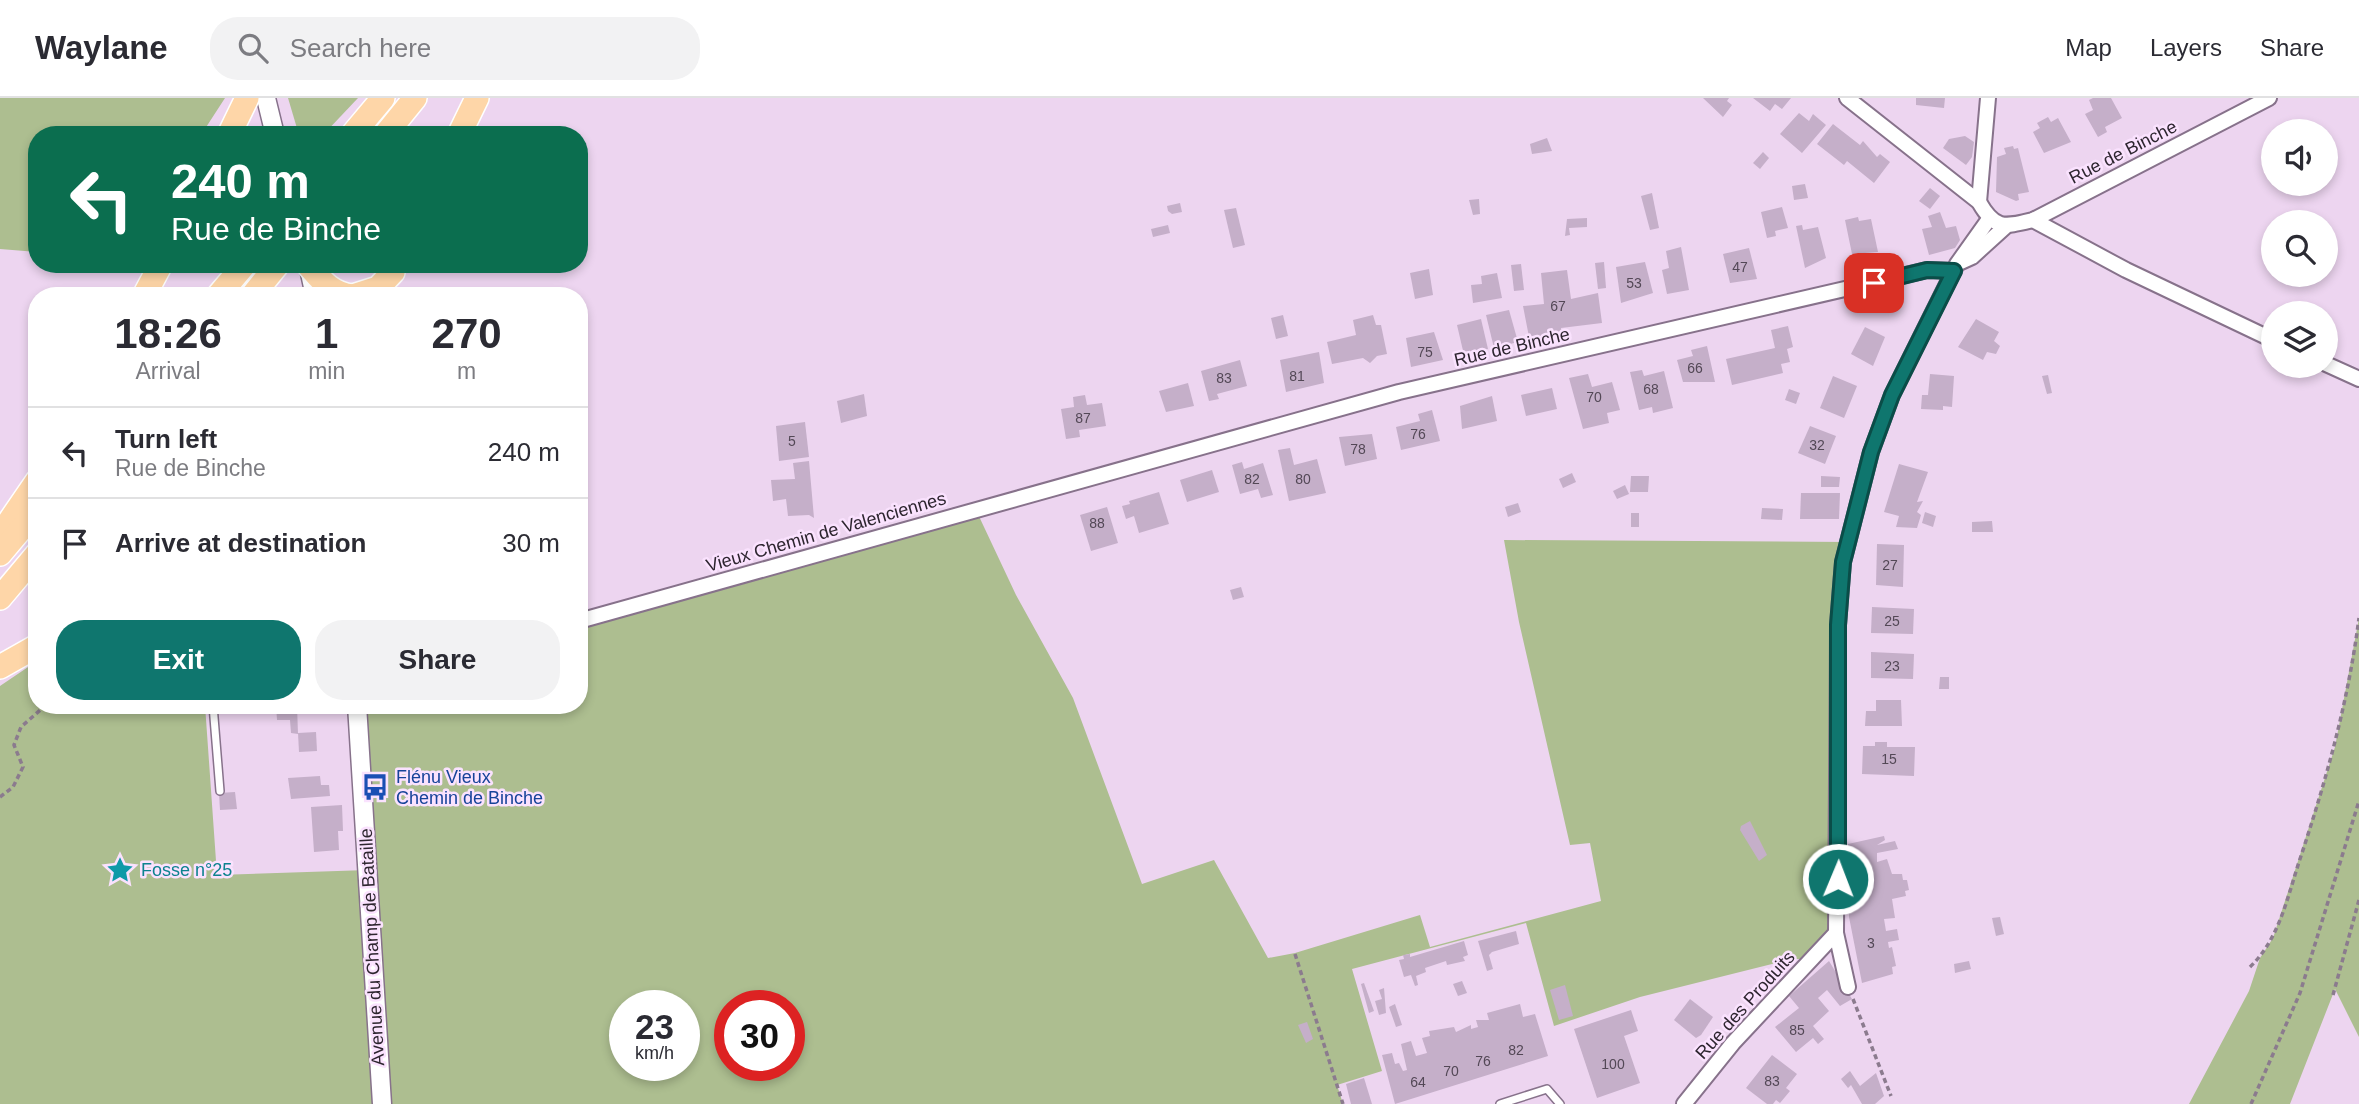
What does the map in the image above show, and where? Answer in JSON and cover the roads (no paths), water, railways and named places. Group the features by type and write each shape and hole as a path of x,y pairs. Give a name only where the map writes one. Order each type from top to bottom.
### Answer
{"highway":[{"path":"233,126 247,98"},
{"path":"360,126 383,98"},
{"path":"392,126 415,98"},
{"path":"463,126 477,98"},
{"path":"226,287 237,273"},
{"path":"259,287 271,273"},
{"path":"316,273 328,287"},
{"path":"379,287 390,273"},
{"path":"0,535 28,494"},
{"path":"0,554 28,521"},
{"path":"0,598 28,565"},
{"path":"0,667 28,651"}],"street":[{"path":"266,98 273,126"},
{"path":"1847,98 1979,202 1989,219 2005,227 1972,257 1955,267"},
{"path":"1979,202 1988,98"},
{"name":"Rue de Binche","path":"2005,227 2033,220 2269,98"},
{"path":"1848,987 1836,933 1838,625 1843,562 1871,452 1892,395 1955,267 1989,219"},
{"path":"2033,220 2126,270 2261,334"},
{"name":"Rue de Binche","path":"1082,479 1399,392 1927,270 1955,267"},
{"path":"2338,369 2359,379"},
{"name":"Vieux Chemin de Valenciennes","path":"588,618 1082,479"},
{"name":"Avenue du Champ de Bataille","path":"358,714 382,1104"},
{"name":"Rue des Produits","path":"1684,1104 1733,1043 1836,933"}],"lane":[{"path":"215,714 220,791"},
{"path":"1500,1104 1547,1089 1560,1104"}],"place":[{"name":"Flénu Vieux Chemin de Binche","path":"375,787"},
{"name":"Fosse n°25","path":"120,870"}]}
